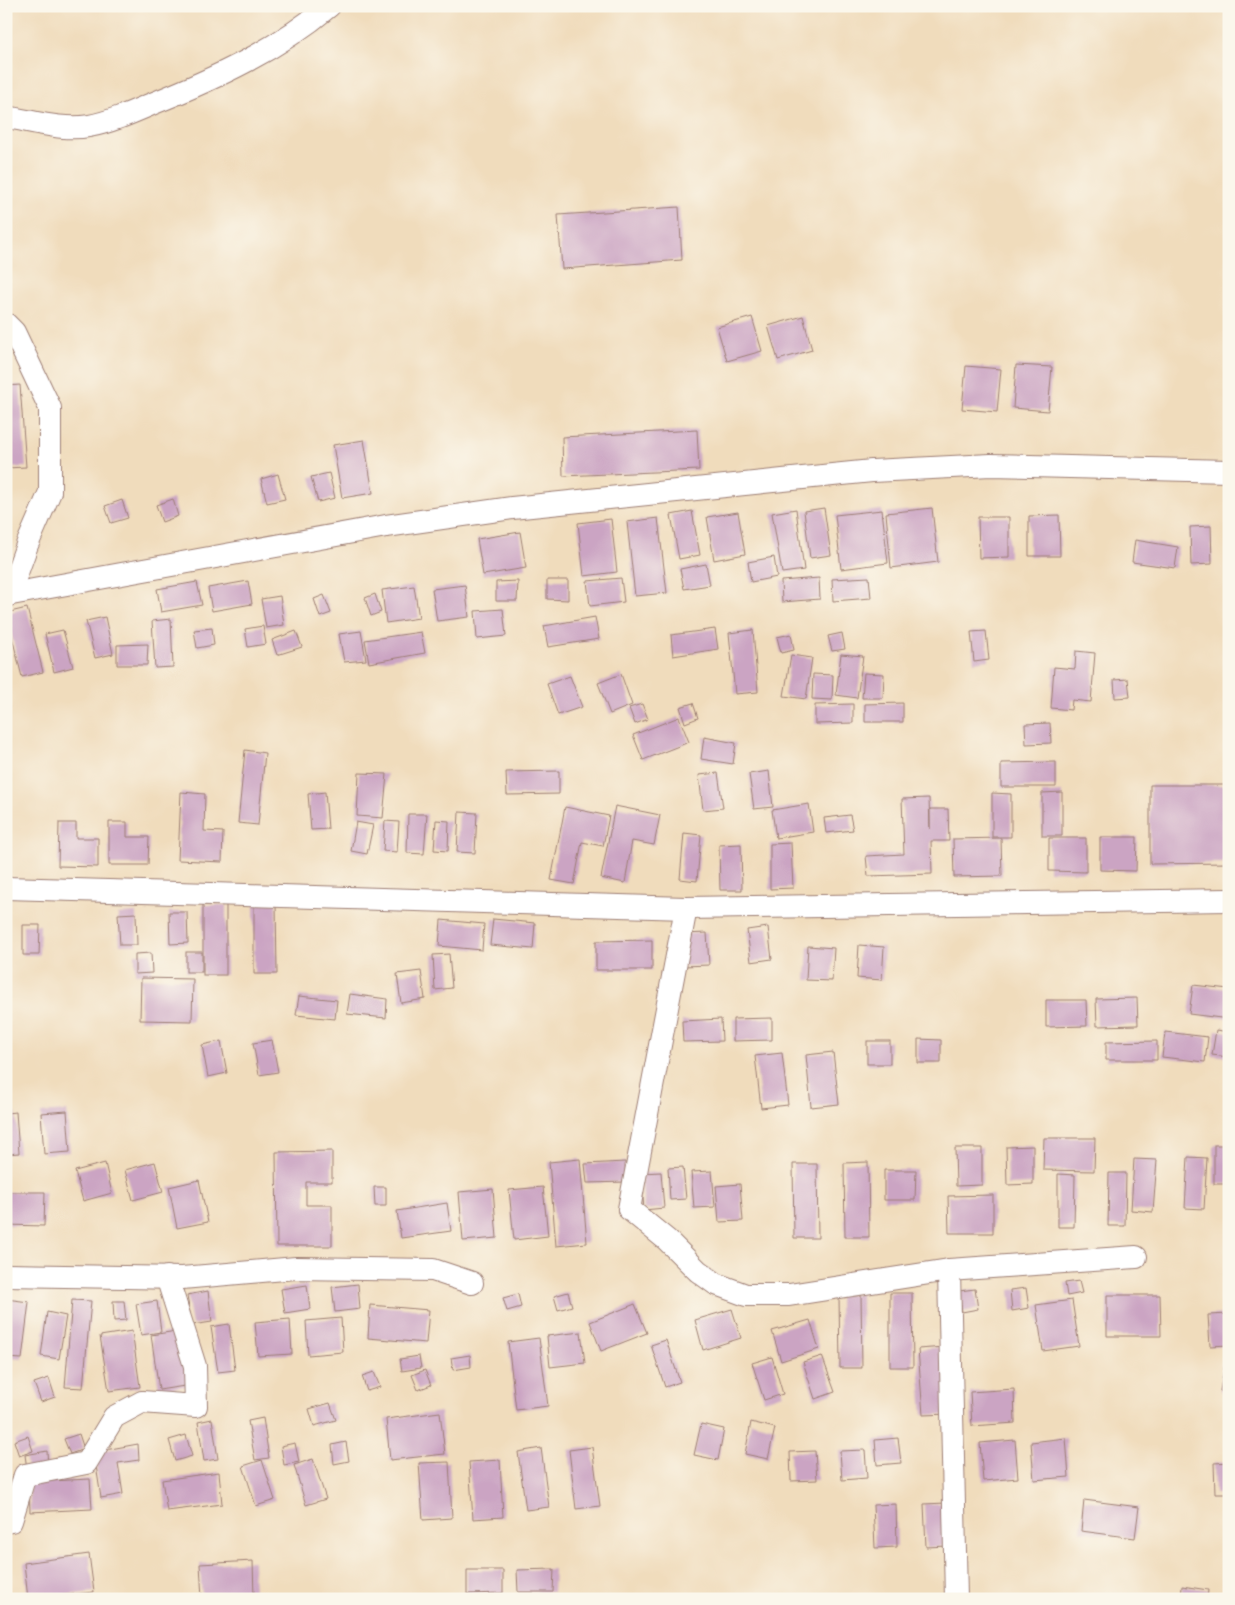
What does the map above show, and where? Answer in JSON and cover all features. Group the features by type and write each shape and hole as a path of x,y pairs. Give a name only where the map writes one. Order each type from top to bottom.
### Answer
{"street":[{"path":"6,117 68,127 88,126 112,120 253,59 303,28 329,6"},
{"path":"6,324 14,332 50,408 50,492 8,595"},
{"path":"8,595 386,526 512,508 783,480 872,471 991,465 1229,471"},
{"path":"6,888 686,908 1229,900"},
{"path":"686,908 629,1209 667,1240 698,1271 716,1284 746,1295 789,1295 949,1270 1136,1257"},
{"path":"6,1275 167,1278 296,1268 434,1270 472,1283"},
{"path":"949,1270 956,1599"},
{"path":"6,1522 11,1521 25,1475 86,1463 114,1417 142,1402 196,1406 195,1366 167,1278"}],"building":[{"path":"679,207 682,260 562,269 558,215"},
{"path":"803,316 812,350 778,360 768,326"},
{"path":"752,317 762,351 727,361 717,327"},
{"path":"1016,365 1052,367 1048,411 1013,408"},
{"path":"966,366 1001,369 997,412 962,409"},
{"path":"20,385 26,467 6,468 6,386"},
{"path":"697,430 699,470 563,476 562,437"},
{"path":"364,440 373,493 342,498 333,445"},
{"path":"329,473 335,498 318,502 311,477"},
{"path":"278,474 285,499 267,503 261,479"},
{"path":"173,499 178,516 162,522 156,505"},
{"path":"122,500 128,518 111,523 105,506"},
{"path":"824,508 831,555 810,558 804,511"},
{"path":"932,508 938,562 891,568 886,513"},
{"path":"796,509 804,570 782,573 772,513"},
{"path":"882,510 888,563 841,569 835,515"},
{"path":"692,511 700,555 679,559 671,515"},
{"path":"738,512 745,554 714,560 707,517"},
{"path":"1059,515 1060,556 1029,556 1029,516"},
{"path":"978,517 1009,517 1009,557 979,558"},
{"path":"658,518 667,593 635,596 627,522"},
{"path":"611,519 617,572 584,576 578,523"},
{"path":"1211,526 1212,564 1191,565 1190,527"},
{"path":"520,532 526,568 483,575 477,539"},
{"path":"1135,540 1178,547 1175,568 1132,562"},
{"path":"774,557 777,577 751,582 748,562"},
{"path":"706,564 710,585 684,589 680,569"},
{"path":"869,577 871,598 833,601 832,579"},
{"path":"621,578 624,602 590,606 587,581"},
{"path":"819,578 820,599 782,602 781,581"},
{"path":"547,580 568,580 568,600 547,599"},
{"path":"248,581 252,604 212,611 208,588"},
{"path":"518,581 517,601 496,601 496,582"},
{"path":"197,582 202,605 161,612 157,589"},
{"path":"465,585 469,617 437,621 432,589"},
{"path":"414,586 419,618 386,623 382,590"},
{"path":"375,594 381,612 371,616 365,598"},
{"path":"324,595 331,613 320,617 314,599"},
{"path":"280,596 284,625 266,628 261,599"},
{"path":"27,608 43,672 22,677 6,613"},
{"path":"503,609 506,636 477,639 475,611"},
{"path":"105,617 113,654 95,658 86,621"},
{"path":"595,617 599,639 548,647 544,626"},
{"path":"171,619 173,667 155,668 152,621"},
{"path":"263,626 266,644 248,647 245,629"},
{"path":"212,628 214,645 197,648 194,630"},
{"path":"715,629 718,649 673,656 671,635"},
{"path":"63,630 73,667 54,672 45,634"},
{"path":"753,630 758,692 735,694 729,633"},
{"path":"296,631 302,647 277,655 272,640"},
{"path":"361,631 366,660 344,662 339,634"},
{"path":"986,631 989,660 974,662 971,632"},
{"path":"421,632 425,653 369,663 365,640"},
{"path":"842,633 845,649 832,651 828,636"},
{"path":"791,634 794,650 781,653 777,637"},
{"path":"148,644 147,665 117,665 117,645"},
{"path":"1076,651 1095,653 1091,702 1072,700 1071,710 1051,708 1054,667 1075,669"},
{"path":"841,654 863,656 857,698 836,695"},
{"path":"791,655 812,658 806,699 784,696"},
{"path":"864,673 884,674 883,698 862,698"},
{"path":"621,674 632,705 610,714 598,683"},
{"path":"813,674 833,675 832,700 812,699"},
{"path":"570,676 582,707 558,715 547,684"},
{"path":"1128,679 1130,697 1115,698 1114,680"},
{"path":"693,703 698,718 685,723 680,707"},
{"path":"903,703 903,722 865,722 865,704"},
{"path":"642,704 648,719 635,724 629,708"},
{"path":"853,704 853,723 815,724 815,705"},
{"path":"679,717 689,742 643,760 633,735"},
{"path":"1050,723 1051,743 1026,744 1025,724"},
{"path":"704,737 736,743 733,764 701,759"},
{"path":"245,750 265,753 258,825 238,823"},
{"path":"1056,762 1056,787 1001,787 1001,763"},
{"path":"559,771 559,794 507,795 506,772"},
{"path":"769,771 773,807 754,809 749,774"},
{"path":"359,773 387,774 383,818 357,816"},
{"path":"718,773 723,808 703,810 699,775"},
{"path":"1150,785 1229,785 1229,863 1150,864"},
{"path":"181,792 205,794 204,831 223,832 222,862 178,860"},
{"path":"325,792 328,829 311,830 308,794"},
{"path":"1062,792 1062,836 1042,836 1042,793"},
{"path":"992,793 1011,794 1011,837 992,837"},
{"path":"929,798 930,829 930,809 948,809 949,841 931,841 932,874 868,876 866,856 904,854 902,799"},
{"path":"809,804 813,832 776,838 772,810"},
{"path":"615,806 660,815 654,845 632,841 625,883 601,878"},
{"path":"565,807 609,816 603,846 582,842 574,884 551,880"},
{"path":"459,812 477,813 475,853 457,852"},
{"path":"408,814 427,814 424,854 407,853"},
{"path":"850,815 853,830 826,833 824,818"},
{"path":"436,820 449,821 448,851 434,850"},
{"path":"385,821 399,822 397,852 383,851"},
{"path":"109,822 127,822 127,837 149,837 148,865 109,865"},
{"path":"356,822 373,825 367,854 351,851"},
{"path":"59,823 76,823 76,838 98,838 98,867 58,866"},
{"path":"684,833 701,835 697,881 680,879"},
{"path":"1100,837 1137,837 1136,871 1100,870"},
{"path":"1001,838 1002,876 954,877 953,839"},
{"path":"1049,838 1086,838 1086,872 1049,871"},
{"path":"791,843 793,888 770,889 770,844"},
{"path":"741,844 742,890 720,890 719,845"},
{"path":"254,903 276,903 277,974 254,974"},
{"path":"203,905 226,905 226,975 203,975"},
{"path":"169,912 187,912 188,943 170,944"},
{"path":"136,913 137,945 120,945 118,914"},
{"path":"493,919 535,923 533,949 490,945"},
{"path":"441,920 484,924 482,950 439,946"},
{"path":"23,925 40,925 39,955 23,955"},
{"path":"768,927 772,959 751,962 747,930"},
{"path":"707,933 709,965 684,966 683,934"},
{"path":"652,940 652,970 596,970 596,941"},
{"path":"859,945 884,947 882,980 857,978"},
{"path":"808,946 834,948 832,981 806,980"},
{"path":"186,952 202,952 202,972 186,972"},
{"path":"151,953 152,973 135,974 135,954"},
{"path":"449,954 452,988 435,990 433,955"},
{"path":"421,971 425,999 401,1003 397,974"},
{"path":"141,978 193,979 192,1021 140,1020"},
{"path":"1193,985 1229,989 1229,1019 1189,1014"},
{"path":"350,994 387,999 386,1018 347,1014"},
{"path":"299,996 337,1000 335,1019 296,1015"},
{"path":"1137,998 1138,1025 1097,1026 1096,999"},
{"path":"1046,1000 1086,1000 1087,1026 1046,1027"},
{"path":"772,1018 772,1040 733,1041 733,1019"},
{"path":"721,1019 722,1041 683,1042 682,1021"},
{"path":"1216,1030 1229,1032 1229,1057 1212,1055"},
{"path":"1165,1032 1208,1037 1205,1062 1162,1057"},
{"path":"918,1039 941,1040 941,1063 918,1063"},
{"path":"272,1040 278,1072 259,1075 253,1043"},
{"path":"221,1041 227,1073 208,1077 202,1045"},
{"path":"867,1041 890,1041 890,1064 867,1064"},
{"path":"1157,1041 1157,1060 1106,1060 1106,1042"},
{"path":"833,1052 839,1104 811,1107 806,1055"},
{"path":"782,1053 788,1105 761,1108 755,1056"},
{"path":"67,1111 70,1152 44,1154 41,1113"},
{"path":"16,1112 19,1153 6,1154 6,1113"},
{"path":"1044,1138 1095,1138 1094,1171 1043,1170"},
{"path":"1214,1145 1229,1145 1229,1184 1214,1184"},
{"path":"1033,1146 1033,1184 1007,1185 1006,1147"},
{"path":"955,1148 982,1148 982,1185 956,1186"},
{"path":"332,1151 332,1182 306,1182 306,1205 332,1205 332,1246 277,1246 276,1152"},
{"path":"1188,1157 1207,1158 1204,1209 1185,1208"},
{"path":"580,1159 587,1243 556,1246 549,1162"},
{"path":"1134,1159 1157,1160 1153,1212 1131,1210"},
{"path":"155,1162 163,1192 133,1200 125,1170"},
{"path":"625,1162 626,1182 587,1183 585,1164"},
{"path":"868,1162 869,1237 845,1237 844,1163"},
{"path":"105,1163 112,1193 83,1201 75,1171"},
{"path":"793,1164 817,1164 818,1238 794,1238"},
{"path":"683,1167 686,1199 670,1200 668,1168"},
{"path":"884,1170 916,1170 915,1200 884,1200"},
{"path":"712,1171 715,1207 694,1208 691,1172"},
{"path":"661,1172 664,1208 644,1210 641,1173"},
{"path":"1109,1173 1126,1173 1125,1226 1108,1226"},
{"path":"1058,1174 1075,1175 1074,1227 1058,1227"},
{"path":"199,1180 208,1222 177,1228 169,1187"},
{"path":"740,1184 743,1221 719,1222 716,1186"},
{"path":"374,1187 386,1187 386,1206 375,1206"},
{"path":"543,1187 548,1236 514,1240 509,1190"},
{"path":"493,1189 497,1238 463,1241 459,1192"},
{"path":"6,1192 45,1192 44,1226 6,1225"},
{"path":"993,1195 993,1233 949,1233 948,1196"},
{"path":"447,1203 451,1231 401,1238 397,1211"},
{"path":"1079,1281 1082,1293 1067,1296 1065,1283"},
{"path":"358,1284 360,1309 335,1312 332,1287"},
{"path":"307,1285 310,1309 285,1313 281,1289"},
{"path":"1026,1288 1029,1308 1012,1311 1010,1290"},
{"path":"975,1289 978,1309 962,1312 959,1291"},
{"path":"208,1291 212,1322 192,1325 187,1295"},
{"path":"568,1292 572,1306 558,1310 554,1296"},
{"path":"890,1293 912,1293 913,1367 890,1367"},
{"path":"518,1294 521,1307 507,1311 503,1298"},
{"path":"861,1294 862,1368 840,1368 839,1295"},
{"path":"1107,1295 1160,1295 1161,1336 1107,1336"},
{"path":"6,1299 29,1302 22,1359 6,1358"},
{"path":"72,1300 91,1301 83,1388 65,1387"},
{"path":"1072,1300 1079,1346 1043,1351 1036,1305"},
{"path":"113,1301 124,1301 126,1320 114,1321"},
{"path":"157,1301 161,1332 141,1335 136,1304"},
{"path":"635,1304 647,1333 601,1351 590,1322"},
{"path":"370,1305 429,1310 426,1343 368,1338"},
{"path":"732,1309 741,1338 703,1350 695,1320"},
{"path":"47,1312 66,1316 59,1359 41,1356"},
{"path":"1229,1314 1229,1345 1210,1346 1208,1315"},
{"path":"341,1318 343,1352 308,1355 306,1321"},
{"path":"290,1319 292,1354 258,1356 255,1322"},
{"path":"810,1320 819,1349 781,1361 772,1331"},
{"path":"229,1324 235,1370 218,1372 211,1327"},
{"path":"183,1330 191,1385 159,1390 151,1335"},
{"path":"132,1331 140,1387 109,1391 100,1336"},
{"path":"581,1332 585,1363 550,1367 547,1336"},
{"path":"539,1338 548,1406 516,1410 508,1342"},
{"path":"666,1340 680,1382 665,1387 651,1345"},
{"path":"945,1347 949,1414 923,1415 918,1349"},
{"path":"1227,1352 1229,1352 1229,1392 1220,1391"},
{"path":"470,1355 471,1367 453,1370 451,1358"},
{"path":"419,1356 421,1368 402,1371 400,1359"},
{"path":"822,1356 835,1392 815,1399 803,1362"},
{"path":"772,1357 783,1394 764,1400 752,1363"},
{"path":"425,1370 431,1385 418,1390 412,1375"},
{"path":"374,1372 380,1387 367,1391 362,1376"},
{"path":"49,1378 55,1397 41,1402 34,1383"},
{"path":"1014,1389 1015,1423 972,1426 970,1392"},
{"path":"330,1403 336,1420 314,1426 309,1409"},
{"path":"440,1412 445,1454 390,1460 386,1419"},
{"path":"263,1418 269,1458 255,1460 248,1421"},
{"path":"212,1419 218,1459 204,1461 198,1422"},
{"path":"751,1422 775,1428 768,1459 745,1454"},
{"path":"701,1424 724,1429 718,1460 694,1455"},
{"path":"79,1434 84,1449 70,1454 64,1439"},
{"path":"186,1435 192,1456 175,1461 169,1440"},
{"path":"28,1436 33,1451 19,1456 14,1441"},
{"path":"898,1438 901,1463 877,1465 875,1440"},
{"path":"1066,1438 1069,1477 1034,1480 1031,1442"},
{"path":"1015,1440 1018,1478 983,1481 980,1443"},
{"path":"346,1442 349,1461 334,1464 332,1445"},
{"path":"295,1443 299,1462 284,1465 281,1446"},
{"path":"138,1444 139,1460 118,1463 123,1494 101,1498 94,1452"},
{"path":"592,1447 600,1506 576,1509 569,1450"},
{"path":"541,1448 549,1507 526,1510 518,1452"},
{"path":"865,1450 867,1478 842,1480 840,1451"},
{"path":"47,1451 48,1467 27,1469 25,1455"},
{"path":"815,1451 817,1480 791,1481 790,1452"},
{"path":"313,1459 326,1499 306,1505 294,1465"},
{"path":"262,1460 275,1500 256,1506 243,1466"},
{"path":"500,1460 503,1517 473,1519 469,1462"},
{"path":"449,1462 452,1518 423,1520 419,1463"},
{"path":"1229,1462 1229,1494 1215,1494 1214,1463"},
{"path":"219,1472 222,1504 167,1511 162,1480"},
{"path":"90,1479 92,1509 30,1512 29,1482"},
{"path":"1084,1500 1139,1507 1135,1538 1081,1531"},
{"path":"946,1503 948,1546 926,1547 924,1504"},
{"path":"896,1504 897,1547 875,1548 873,1505"},
{"path":"89,1554 94,1592 28,1599 24,1563"},
{"path":"253,1561 254,1597 202,1599 200,1564"},
{"path":"554,1569 553,1592 518,1592 517,1570"},
{"path":"467,1570 503,1570 503,1593 467,1594"},
{"path":"1182,1586 1208,1590 1207,1599 1181,1599"}]}
